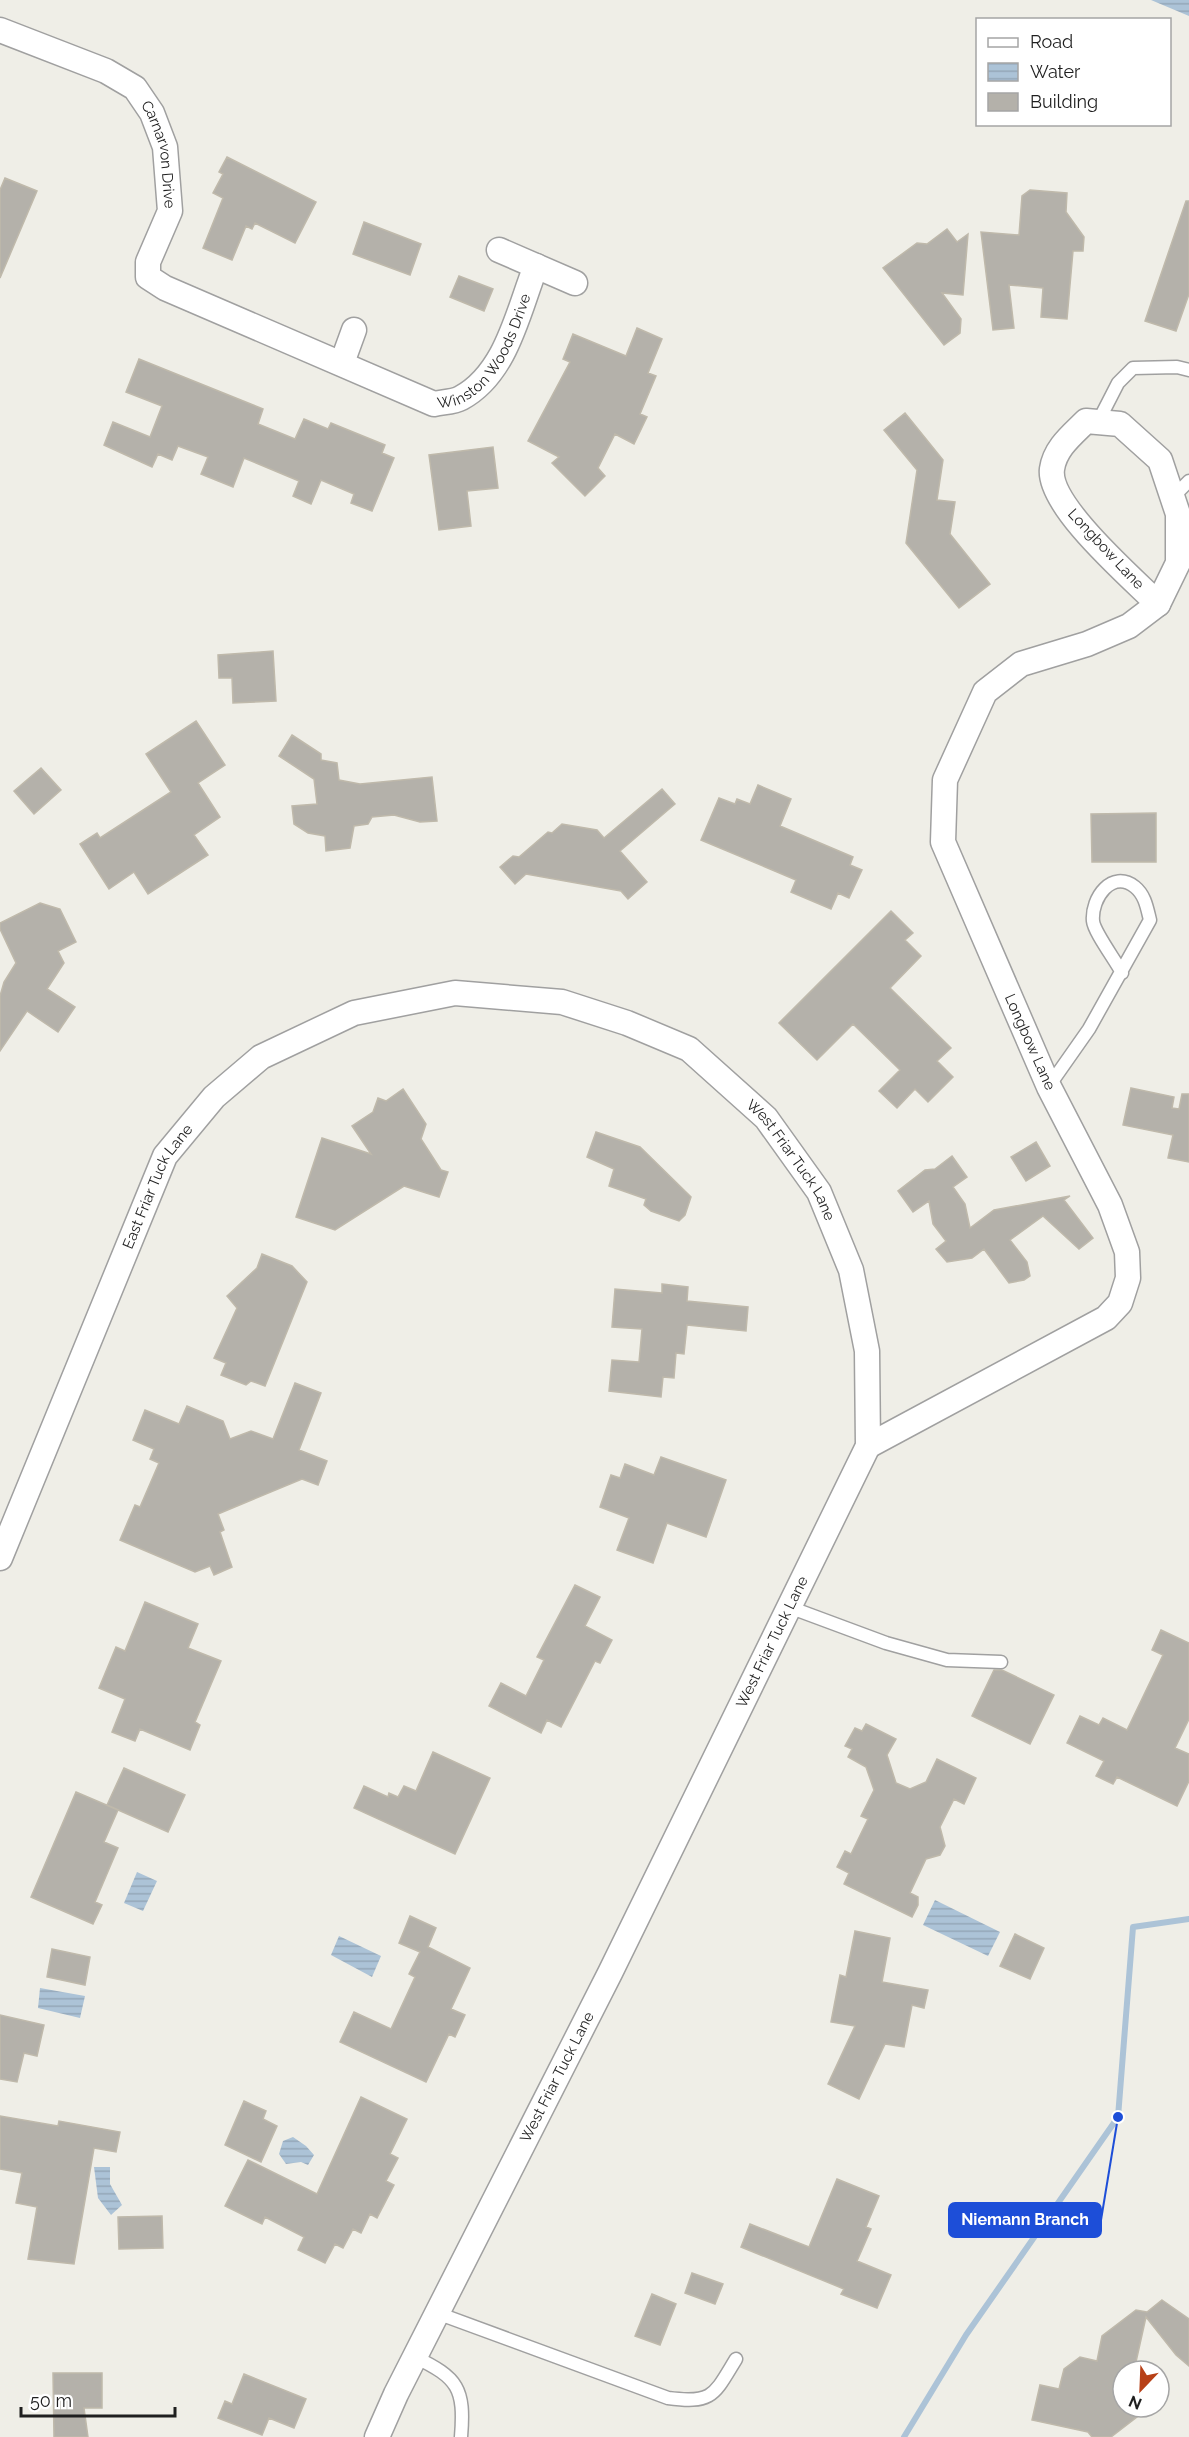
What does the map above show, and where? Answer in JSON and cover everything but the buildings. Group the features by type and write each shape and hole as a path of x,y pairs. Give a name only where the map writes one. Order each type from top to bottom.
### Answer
{"street":[{"name":"Carnarvon Drive","path":"0,30 106,71 135,88 152,112 165,147 170,212 148,262"},
{"name":"Winston Woods Drive","path":"499,249 575,283"},
{"name":"Winston Woods Drive","path":"148,262 148,277 165,288 434,404 460,399 483,383 500,358 536,266"},
{"path":"342,363 354,330"},
{"name":"Longbow Lane","path":"868,1446 1106,1318 1120,1303 1128,1278 1127,1252 1110,1205 1049,1087 943,842 945,780 985,692 1021,664 1087,644 1129,626 1158,604 1178,563 1178,514 1181,489 1160,460 1120,424 1086,421 1060,447 1052,469 1055,489 1073,518 1158,604"},
{"name":"East Friar Tuck Lane","path":"0,1558 165,1156 214,1097 261,1057 354,1013 455,993 483,996"},
{"name":"West Friar Tuck Lane","path":"377,2437 437,2313 602,1990 868,1446 867,1351 851,1270 819,1192 766,1119 689,1049 627,1023 562,1002 483,996"}],"lane":[{"path":"1098,422 1118,383 1133,368 1189,369"},
{"path":"1049,1087 1122,973 1150,920 1145,900 1140,893 1135,887 1121,882 1106,885 1098,895 1093,921 1122,973"},
{"path":"789,1607 886,1643 947,1660 1001,1662"},
{"path":"437,2313 668,2398 696,2402 715,2392 736,2359"},
{"path":"415,2357 444,2371 459,2389 463,2416 461,2437"}],"water":[{"path":"1151,0 1189,0 1189,16"},
{"path":"137,1872 157,1881 143,1911 124,1903"},
{"path":"935,1900 1000,1932 988,1956 923,1925"},
{"path":"339,1936 381,1956 372,1977 331,1955"},
{"path":"40,1988 85,1996 80,2018 38,2008"},
{"path":"293,2137 314,2155 308,2165 301,2162 286,2164 279,2154 283,2141"},
{"path":"94,2167 110,2167 110,2184 122,2205 111,2215 98,2198"}],"waterway":[{"path":"904,2437 966,2335 1118,2117 1133,1927 1189,1919"}],"place":[{"name":"Niemann Branch","path":"1118,2117"}]}
